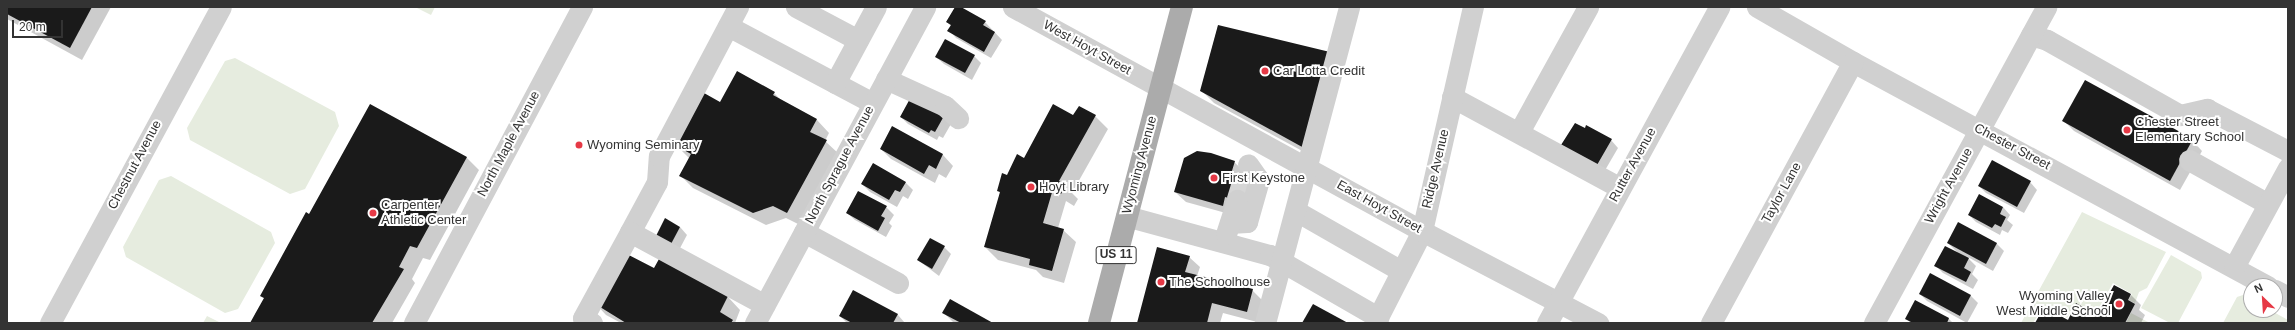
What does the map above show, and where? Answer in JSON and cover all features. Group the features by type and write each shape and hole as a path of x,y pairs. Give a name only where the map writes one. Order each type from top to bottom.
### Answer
{"main road":[{"name":"Wyoming Avenue","path":"1099,323 1182,7"}],"street":[{"name":"Chestnut Avenue","path":"50,323 221,7"},
{"name":"North Maple Avenue","path":"414,323 582,7"},
{"path":"591,323 583,318 657,182 658,156 738,7"},
{"path":"796,7 858,40"},
{"path":"835,83 876,7"},
{"name":"North Sprague Avenue","path":"755,323 925,7"},
{"name":"West Hoyt Street","path":"1013,7 1161,88"},
{"path":"1266,323 1350,7"},
{"name":"Ridge Avenue","path":"1376,320 1422,231 1473,7"},
{"path":"1519,132 1588,7"},
{"name":"Rutter Avenue","path":"1547,323 1719,7"},
{"name":"Chester Street","path":"1757,7 1853,62 1980,129 2254,278"},
{"name":"Wright Avenue","path":"1874,323 2046,7"},
{"path":"728,26 873,103"},
{"path":"2031,35 2047,40 2180,115 2207,108 2288,151"},
{"name":"Taylor Lane","path":"1711,323 1853,62"},
{"path":"886,79 946,106 958,118"},
{"name":"East Hoyt Street","path":"1161,88 1422,231 1598,323"},
{"path":"1452,97 1620,188"},
{"path":"1230,223 1247,222 1259,180 1246,170 1256,140"},
{"path":"2189,160 2268,204"},
{"path":"2234,267 2288,168"},
{"path":"1224,243 1237,200"},
{"path":"1296,211 1401,271"},
{"path":"1126,216 1270,255 1376,320"},
{"path":"630,232 765,305"},
{"path":"804,232 898,284"}],"shaded area":[{"path":"415,7 435,7 431,15"},
{"path":"235,58 335,112 339,126 305,189 290,194 190,140 187,128 225,61"},
{"path":"171,176 271,232 275,243 238,309 225,313 126,257 123,247 159,180"},
{"path":"2082,212 2166,252 2147,288 2139,292 2135,303 2129,300 2132,294 2113,283 2096,313 2076,303 2067,318 2044,306 2033,323 2021,323"},
{"path":"2171,255 2201,272 2202,278 2178,323 2170,323 2141,308"},
{"path":"2243,295 2243,318 2283,317 2288,320 2288,323 2223,323 2237,297"},
{"path":"2131,313 2150,323 2126,323"},
{"path":"207,316 221,323 203,323"}],"building":[{"path":"7,7 92,7 70,48 7,14"},
{"path":"955,7 961,7 986,21 983,25 995,32 984,52 947,31 951,25 946,22"},
{"name":"Car Lotta Credit","path":"1218,25 1330,52 1304,148 1200,91"},
{"path":"945,39 975,55 965,73 935,57"},
{"path":"737,71 775,92 773,95 817,119 810,132 827,140 787,213 773,206 753,213 679,176 691,154 675,145 704,93 720,102"},
{"name":"Chester Street Elementary School","path":"2085,80 2193,139 2170,181 2062,121"},
{"path":"912,95 944,116 935,132 931,130 929,133 900,117"},
{"name":"Carpenter Athletic Center","path":"370,104 467,157 417,248 410,246 399,267 404,269 372,323 250,323 264,298 260,296 306,212 309,214"},
{"name":"Hoyt Library","path":"1053,104 1073,115 1079,106 1096,115 1059,181 1066,186 1061,194 1053,189 1043,223 1064,229 1052,271 1029,265 1030,259 984,247 1000,192 997,191 1002,173 1007,175 1017,154 1024,158"},
{"path":"1575,123 1585,128 1586,125 1612,139 1597,165 1561,145"},
{"path":"892,126 943,154 936,169 929,165 924,174 880,149"},
{"name":"First Keystone","path":"1197,151 1211,153 1235,161 1231,174 1254,180 1248,203 1225,197 1223,206 1174,192 1184,158"},
{"path":"1992,160 2031,181 2017,207 1978,186"},
{"path":"873,163 906,182 900,192 895,190 889,200 861,184"},
{"path":"858,191 887,206 881,216 885,218 878,231 846,213"},
{"path":"1979,194 2003,207 2000,214 2006,217 2001,227 1995,224 1992,228 1968,215"},
{"path":"665,218 680,227 671,244 656,236"},
{"path":"1958,222 1997,243 1986,264 1947,243"},
{"path":"930,238 945,246 932,269 917,260"},
{"path":"1945,246 1969,258 1964,268 1971,272 1966,282 1934,266"},
{"path":"1157,247 1190,256 1185,272 1253,289 1247,312 1212,303 1207,323 1137,323"},
{"path":"621,251 654,268 659,259 728,296 720,312 733,320 731,323 626,323 592,302"},
{"path":"1930,273 1971,295 1960,316 1919,294"},
{"name":"Wyoming Valley West Middle School","path":"2114,285 2131,294 2128,300 2135,304 2125,323 2035,323 2044,307 2068,320 2076,303 2097,315"},
{"path":"853,290 898,314 893,323 852,323 839,316"},
{"path":"950,299 993,323 961,323 942,313"},
{"path":"1915,300 1949,318 1947,323 1913,323 1905,319"},
{"path":"1313,304 1348,323 1302,323"}],"tunnel":[{"path":"1237,200 1244,177"}],"place":[{"name":"Car Lotta Credit","path":"1265,71"},
{"name":"Chester Street Elementary School","path":"2127,130"},
{"name":"Wyoming Seminary","path":"579,145"},
{"name":"First Keystone","path":"1214,178"},
{"name":"Hoyt Library","path":"1031,187"},
{"name":"Carpenter Athletic Center","path":"373,213"},
{"name":"The Schoolhouse","path":"1161,282"},
{"name":"Wyoming Valley West Middle School","path":"2119,304"}]}
